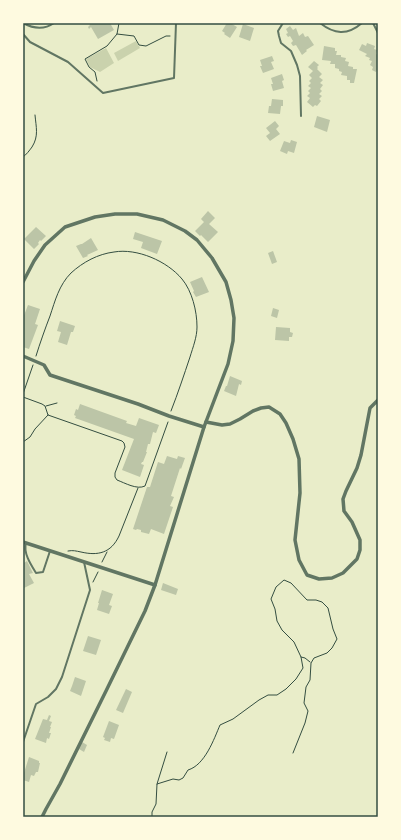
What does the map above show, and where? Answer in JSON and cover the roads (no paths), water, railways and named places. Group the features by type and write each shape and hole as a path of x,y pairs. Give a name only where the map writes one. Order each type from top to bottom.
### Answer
{"street":[{"path":"23,282 45,244 65,227 95,217 115,214 137,214 163,220 185,231 197,240 212,258 226,282 234,318 233,341 228,364 206,422 155,585 145,611 60,784 42,817"},
{"path":"23,356 44,365 50,375 138,404 204,428"},
{"path":"206,422 222,425 230,424 253,411 269,407 280,414 293,439 299,459 300,493 295,540 299,560 307,575 319,579 332,578 343,573 351,566 357,559 360,550 360,540 352,522 344,511 343,499 357,468 361,455 370,408 378,400"},
{"path":"24,542 155,585"}],"lane":[{"path":"23,23 37,28 48,27 54,23"},
{"path":"23,34 30,42 68,62 103,93 174,78 176,23"},
{"path":"283,23 278,32 281,43 291,51 300,76 301,116"},
{"path":"320,23 328,29 340,33 350,31 362,23"},
{"path":"373,23 378,33"},
{"path":"24,542 27,554 36,574 43,572 50,550"},
{"path":"23,742 36,704 48,697 56,689 62,677 90,590 84,562"}]}
